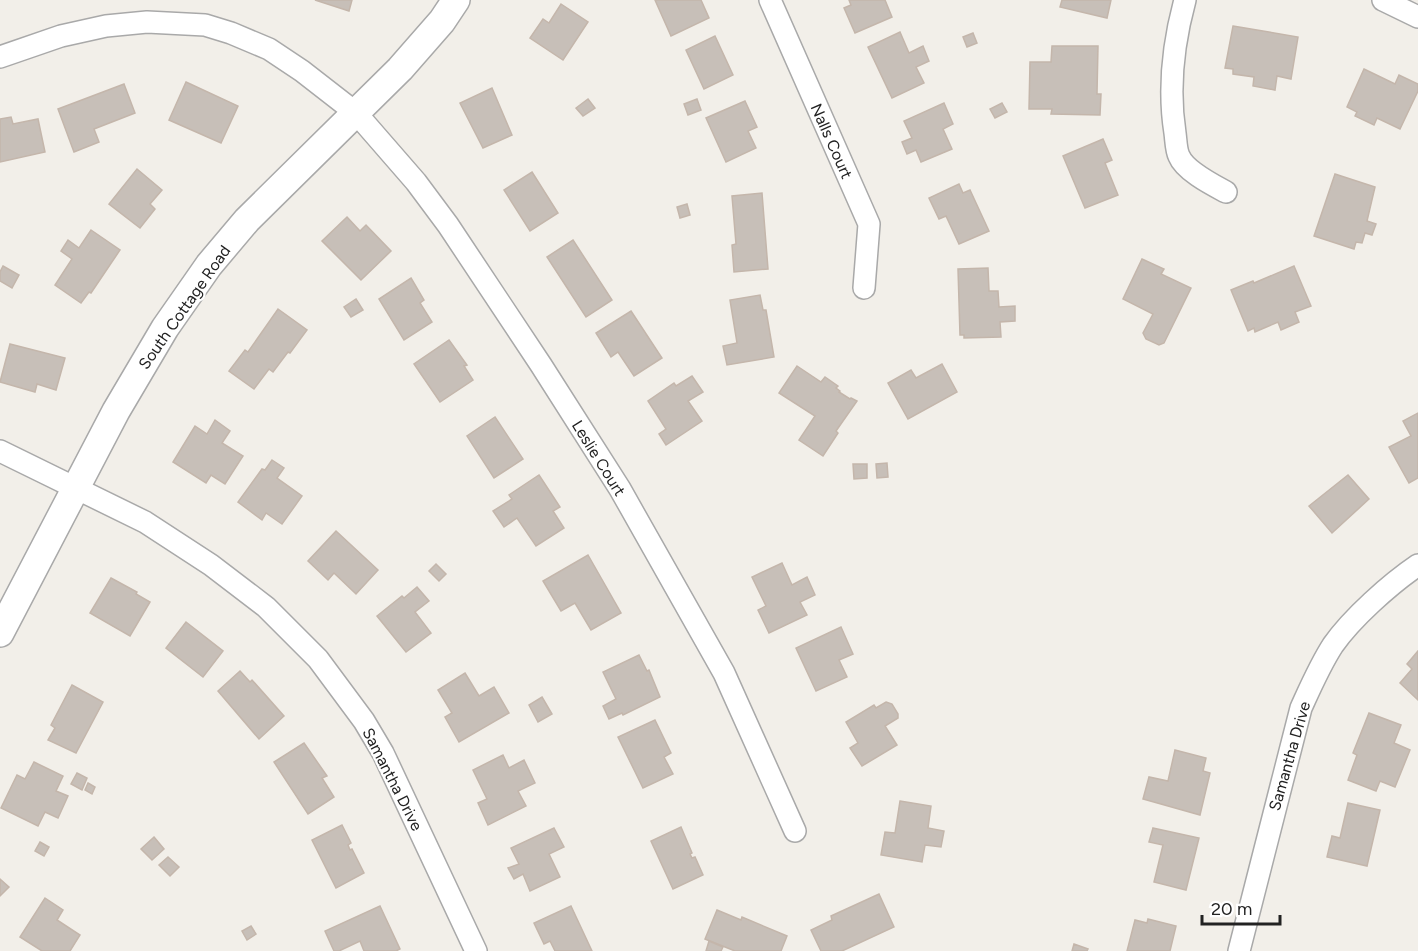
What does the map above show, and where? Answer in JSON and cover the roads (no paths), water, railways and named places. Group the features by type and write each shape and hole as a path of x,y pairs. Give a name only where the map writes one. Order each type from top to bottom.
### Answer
{"street":[{"name":"South Cottage Road","path":"0,633 116,411 165,328 209,265 247,220 400,69 442,21 456,0"},
{"name":"Nalls Court","path":"770,0 869,224 864,288"},
{"path":"1185,0 1178,26 1172,70 1172,114 1179,157 1200,178 1226,192"},
{"path":"1383,0 1418,17"},
{"name":"Leslie Court","path":"0,57 61,36 106,26 147,22 205,25 269,49 302,71 356,113 416,182 448,225 620,489 724,673 795,831"},
{"name":"Samantha Drive","path":"0,451 145,522 211,565 266,607 318,659 364,721 383,753 476,951"},
{"name":"Samantha Drive","path":"1239,951 1301,708 1317,671 1334,644 1374,601 1418,565"}]}
